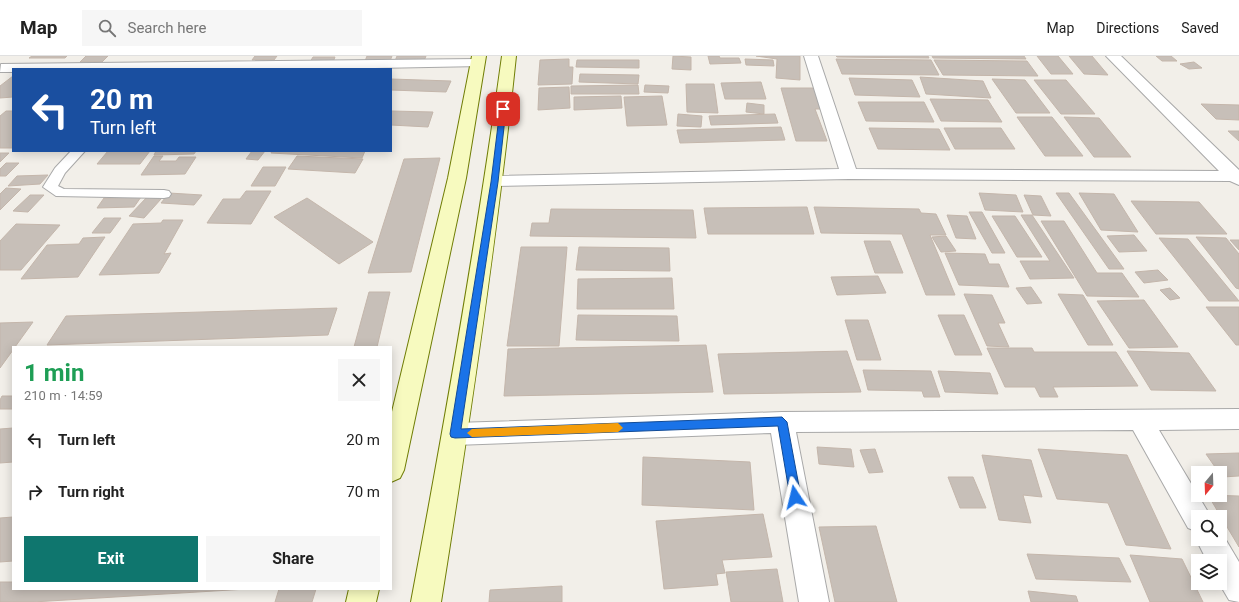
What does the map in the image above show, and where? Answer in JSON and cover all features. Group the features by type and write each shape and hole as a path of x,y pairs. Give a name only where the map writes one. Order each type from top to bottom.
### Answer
{"street":[{"path":"1,68 14,56"},
{"path":"426,602 455,434 494,182 509,56"},
{"path":"811,56 849,174"},
{"path":"1113,56 1238,178"},
{"path":"1,68 156,68 478,60 457,178 392,466"},
{"path":"494,182 849,174 1238,178"},
{"path":"455,434 782,422 1239,419"},
{"path":"1140,420 1193,510"},
{"path":"782,422 814,602"},
{"path":"1214,546 1239,590"},
{"path":"361,602 364,590"}],"lane":[{"path":"77,152 60,171 50,187 61,194 164,194"}],"building":[{"path":"32,56 67,56 65,58 29,58"},
{"path":"86,56 108,56 102,62 80,62"},
{"path":"255,56 277,56 274,60 252,60"},
{"path":"367,56 392,56 390,61 365,61"},
{"path":"397,56 426,56 424,61 395,61"},
{"path":"673,56 691,57 691,70 672,69"},
{"path":"708,56 719,56 720,58 739,58 741,63 710,64"},
{"path":"756,56 800,56 800,80 776,78 777,59"},
{"path":"836,56 928,56 929,58 837,57"},
{"path":"932,56 1024,56 1026,59 933,58"},
{"path":"1037,56 1058,56 1073,74 1051,74"},
{"path":"1069,56 1092,56 1108,75 1084,74"},
{"path":"1156,56 1171,56 1177,61 1162,61"},
{"path":"313,57 335,57 333,62 310,62"},
{"path":"569,59 569,67 573,67 572,84 538,85 540,60"},
{"path":"745,59 773,60 774,66 746,65"},
{"path":"836,59 931,60 939,75 842,74"},
{"path":"577,60 639,60 639,68 576,67"},
{"path":"934,60 1027,61 1038,76 943,75"},
{"path":"1194,62 1202,68 1189,69 1180,64"},
{"path":"580,74 639,75 638,84 579,82"},
{"path":"12,77 12,97 0,98 0,86"},
{"path":"920,77 983,81 991,98 926,94"},
{"path":"849,78 912,80 920,97 855,95"},
{"path":"392,79 451,81 446,92 392,90"},
{"path":"992,79 1025,80 1050,113 1016,113"},
{"path":"1034,80 1066,80 1095,114 1061,114"},
{"path":"761,82 766,99 725,99 721,83"},
{"path":"686,84 714,84 718,113 687,112"},
{"path":"638,85 639,94 571,94 571,86"},
{"path":"645,85 669,86 668,93 644,92"},
{"path":"569,87 570,108 538,110 539,88"},
{"path":"781,88 814,88 822,109 815,109 827,141 796,141"},
{"path":"621,96 622,108 574,110 574,97"},
{"path":"662,96 667,125 627,126 624,97"},
{"path":"930,99 988,100 1002,122 941,121"},
{"path":"858,102 924,102 934,122 866,121"},
{"path":"747,103 764,105 764,114 746,112"},
{"path":"1201,104 1239,105 1239,120 1216,119"},
{"path":"6,111 12,111 12,148 0,148 0,116"},
{"path":"392,111 433,112 428,127 392,125"},
{"path":"678,114 702,116 701,127 677,126"},
{"path":"775,114 778,123 711,125 709,116"},
{"path":"1017,117 1052,117 1083,156 1045,156"},
{"path":"1064,117 1099,118 1131,157 1094,157"},
{"path":"781,127 785,140 680,143 677,130"},
{"path":"869,128 939,129 950,150 878,149"},
{"path":"944,128 1001,128 1015,149 955,149"},
{"path":"1228,131 1239,131 1239,141"},
{"path":"107,152 149,152 140,164 97,164"},
{"path":"156,152 195,152 194,154 154,155"},
{"path":"251,152 264,152 258,160 246,159"},
{"path":"272,152 365,152 362,158"},
{"path":"0,153 9,153 0,162"},
{"path":"154,156 163,156 159,161 176,161 179,157 196,157 185,174 141,175"},
{"path":"297,156 363,159 355,173 288,169"},
{"path":"440,158 411,272 368,273 404,159"},
{"path":"6,163 19,163 6,176 0,176 0,169"},
{"path":"263,167 286,167 275,186 251,186"},
{"path":"48,175 40,184 8,186 17,176"},
{"path":"6,188 21,189 0,210 0,194"},
{"path":"246,191 271,191 251,224 207,223 223,199 240,199"},
{"path":"169,193 202,195 194,205 161,203"},
{"path":"979,193 1016,195 1023,212 985,210"},
{"path":"1056,193 1069,193 1124,269 1109,269"},
{"path":"1079,193 1114,194 1138,232 1101,230"},
{"path":"30,195 44,195 28,212 13,211"},
{"path":"1024,195 1041,196 1051,216 1033,215"},
{"path":"141,197 134,207 97,208 104,198"},
{"path":"147,197 161,199 144,218 129,216"},
{"path":"307,198 373,242 339,264 274,217"},
{"path":"1131,201 1199,202 1227,234 1156,234"},
{"path":"807,207 814,234 708,234 704,208"},
{"path":"814,207 919,209 921,213 936,214 946,235 930,235 955,295 926,295 902,234 821,233"},
{"path":"551,209 693,210 696,238 530,236 532,223 549,223"},
{"path":"969,212 982,212 1005,253 992,253"},
{"path":"947,215 967,216 976,239 956,238"},
{"path":"1021,215 1032,215 1074,278 1030,279 1020,261 1050,261"},
{"path":"992,216 1015,216 1042,257 1017,257"},
{"path":"104,218 121,218 110,233 92,233"},
{"path":"163,220 183,220 164,254 171,253 159,273 99,275 133,224 161,223"},
{"path":"1041,221 1064,221 1097,273 1122,273 1139,297 1087,296"},
{"path":"16,224 60,225 21,270 0,270 0,241"},
{"path":"1134,235 1147,251 1119,252 1107,236"},
{"path":"946,236 956,251 941,252 932,237"},
{"path":"105,237 78,277 21,279 47,245 79,244 83,238"},
{"path":"1196,237 1226,238 1239,254 1239,289 1236,288"},
{"path":"1159,238 1188,239 1239,301 1209,301"},
{"path":"1230,240 1239,240 1239,250"},
{"path":"864,241 890,241 903,273 875,273"},
{"path":"521,247 567,247 559,346 507,346"},
{"path":"579,247 669,248 670,271 576,270"},
{"path":"945,253 985,254 989,264 999,264 1009,287 959,285"},
{"path":"1158,270 1168,280 1144,283 1135,272"},
{"path":"878,276 886,293 837,295 831,277"},
{"path":"672,278 674,309 577,309 578,279"},
{"path":"1031,287 1042,303 1027,304 1016,288"},
{"path":"1170,288 1180,298 1170,300 1160,290"},
{"path":"369,292 390,292 377,346 354,346"},
{"path":"964,294 992,295 1005,323 998,323 1009,347 987,346"},
{"path":"1058,294 1083,295 1113,345 1088,345"},
{"path":"1144,300 1178,347 1129,348 1097,301"},
{"path":"1206,307 1239,307 1239,345 1236,345"},
{"path":"337,308 328,335 47,345 66,316"},
{"path":"578,315 677,316 679,341 576,340"},
{"path":"938,315 964,315 982,355 955,355"},
{"path":"845,320 868,320 881,360 857,360"},
{"path":"33,322 16,346 12,346 12,351 0,368 0,323"},
{"path":"706,345 713,392 504,396 508,349"},
{"path":"987,348 1032,348 1034,352 1116,352 1138,386 1053,387 1058,397 1040,397 1035,387 1005,387"},
{"path":"847,351 861,392 724,394 718,354"},
{"path":"1127,351 1189,353 1216,391 1151,390"},
{"path":"863,370 931,371 940,397 924,397 922,391 868,390"},
{"path":"938,371 990,373 998,394 945,392"},
{"path":"2,396 12,396 12,409 0,409 0,400"},
{"path":"12,428 12,462 0,463 0,429"},
{"path":"817,447 851,449 854,467 819,464"},
{"path":"875,449 883,472 869,473 860,450"},
{"path":"1038,449 1127,455 1171,549 1126,545 1108,503 1057,499"},
{"path":"1239,453 1239,476 1227,477 1227,466 1214,466 1206,454"},
{"path":"982,455 1031,460 1042,497 1023,495 1031,523 999,520"},
{"path":"643,457 750,462 754,510 642,505"},
{"path":"948,477 973,477 986,508 960,508"},
{"path":"1227,496 1239,496 1239,547 1227,527 1227,510 1217,510 1212,502 1227,502"},
{"path":"763,514 772,557 722,560 725,573 716,574 718,585 664,589 656,521"},
{"path":"12,517 12,561 0,562 0,518"},
{"path":"876,526 897,602 835,602 819,527"},
{"path":"1027,554 1119,558 1131,582 1036,579"},
{"path":"1130,555 1182,559 1191,577 1191,590 1197,590 1203,602 1150,602"},
{"path":"777,569 783,602 731,602 726,572"},
{"path":"0,582 12,582 12,590 231,590 33,602 0,602"},
{"path":"562,586 562,602 489,602 490,590"},
{"path":"279,590 316,590 312,602 275,602"},
{"path":"1028,591 1076,596 1078,602 1031,602"}],"slow traffic":[{"path":"472,433 618,428"}],"route":[{"path":"503,109 494,182 455,434 782,422 795,497"}]}
